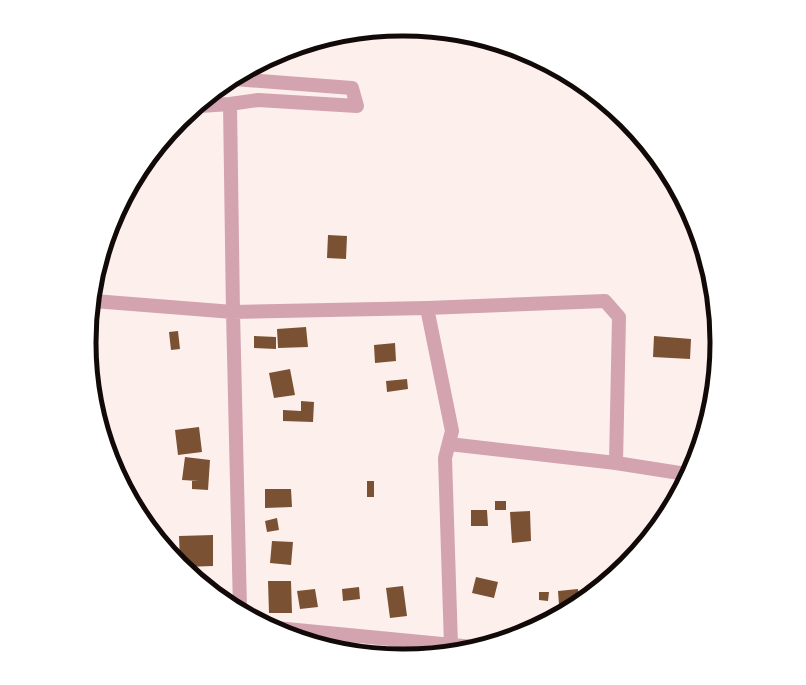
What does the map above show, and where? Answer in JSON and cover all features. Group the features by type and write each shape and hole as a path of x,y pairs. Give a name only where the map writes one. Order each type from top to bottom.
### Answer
{"street":[{"path":"209,105 258,100 357,106 352,88 246,80"},
{"path":"230,104 240,601"},
{"path":"99,301 233,312 427,308 605,301 619,317 616,464"},
{"path":"427,308 452,431 445,458 451,645"},
{"path":"449,444 680,473"},
{"path":"296,630 450,645"}],"building":[{"path":"328,235 347,236 346,259 327,258"},
{"path":"306,327 308,347 278,348 277,329"},
{"path":"178,331 180,349 171,350 169,332"},
{"path":"254,336 276,337 276,349 254,348"},
{"path":"654,336 691,339 690,359 653,357"},
{"path":"395,343 396,361 375,363 374,345"},
{"path":"290,369 295,395 274,398 269,373"},
{"path":"407,379 408,389 387,392 386,381"},
{"path":"301,401 314,402 313,422 283,421 283,410 301,411"},
{"path":"199,427 202,452 178,455 175,430"},
{"path":"185,457 210,460 208,490 192,489 192,481 199,481 182,480"},
{"path":"367,481 374,481 374,497 367,497"},
{"path":"265,489 291,489 292,507 265,508"},
{"path":"495,501 506,501 506,510 495,510"},
{"path":"471,510 487,510 488,526 471,526"},
{"path":"530,511 531,541 512,543 510,512"},
{"path":"277,518 279,530 267,532 265,521"},
{"path":"213,535 213,566 194,567 180,552 179,536"},
{"path":"272,541 293,542 291,565 270,563"},
{"path":"476,577 498,582 494,598 472,593"},
{"path":"268,581 291,581 292,613 269,613"},
{"path":"403,586 407,616 390,618 386,588"},
{"path":"359,587 360,599 343,601 342,589"},
{"path":"315,589 318,607 300,609 297,591"},
{"path":"578,589 578,594 559,605 558,591"},
{"path":"539,592 549,592 548,601 539,600"}]}
